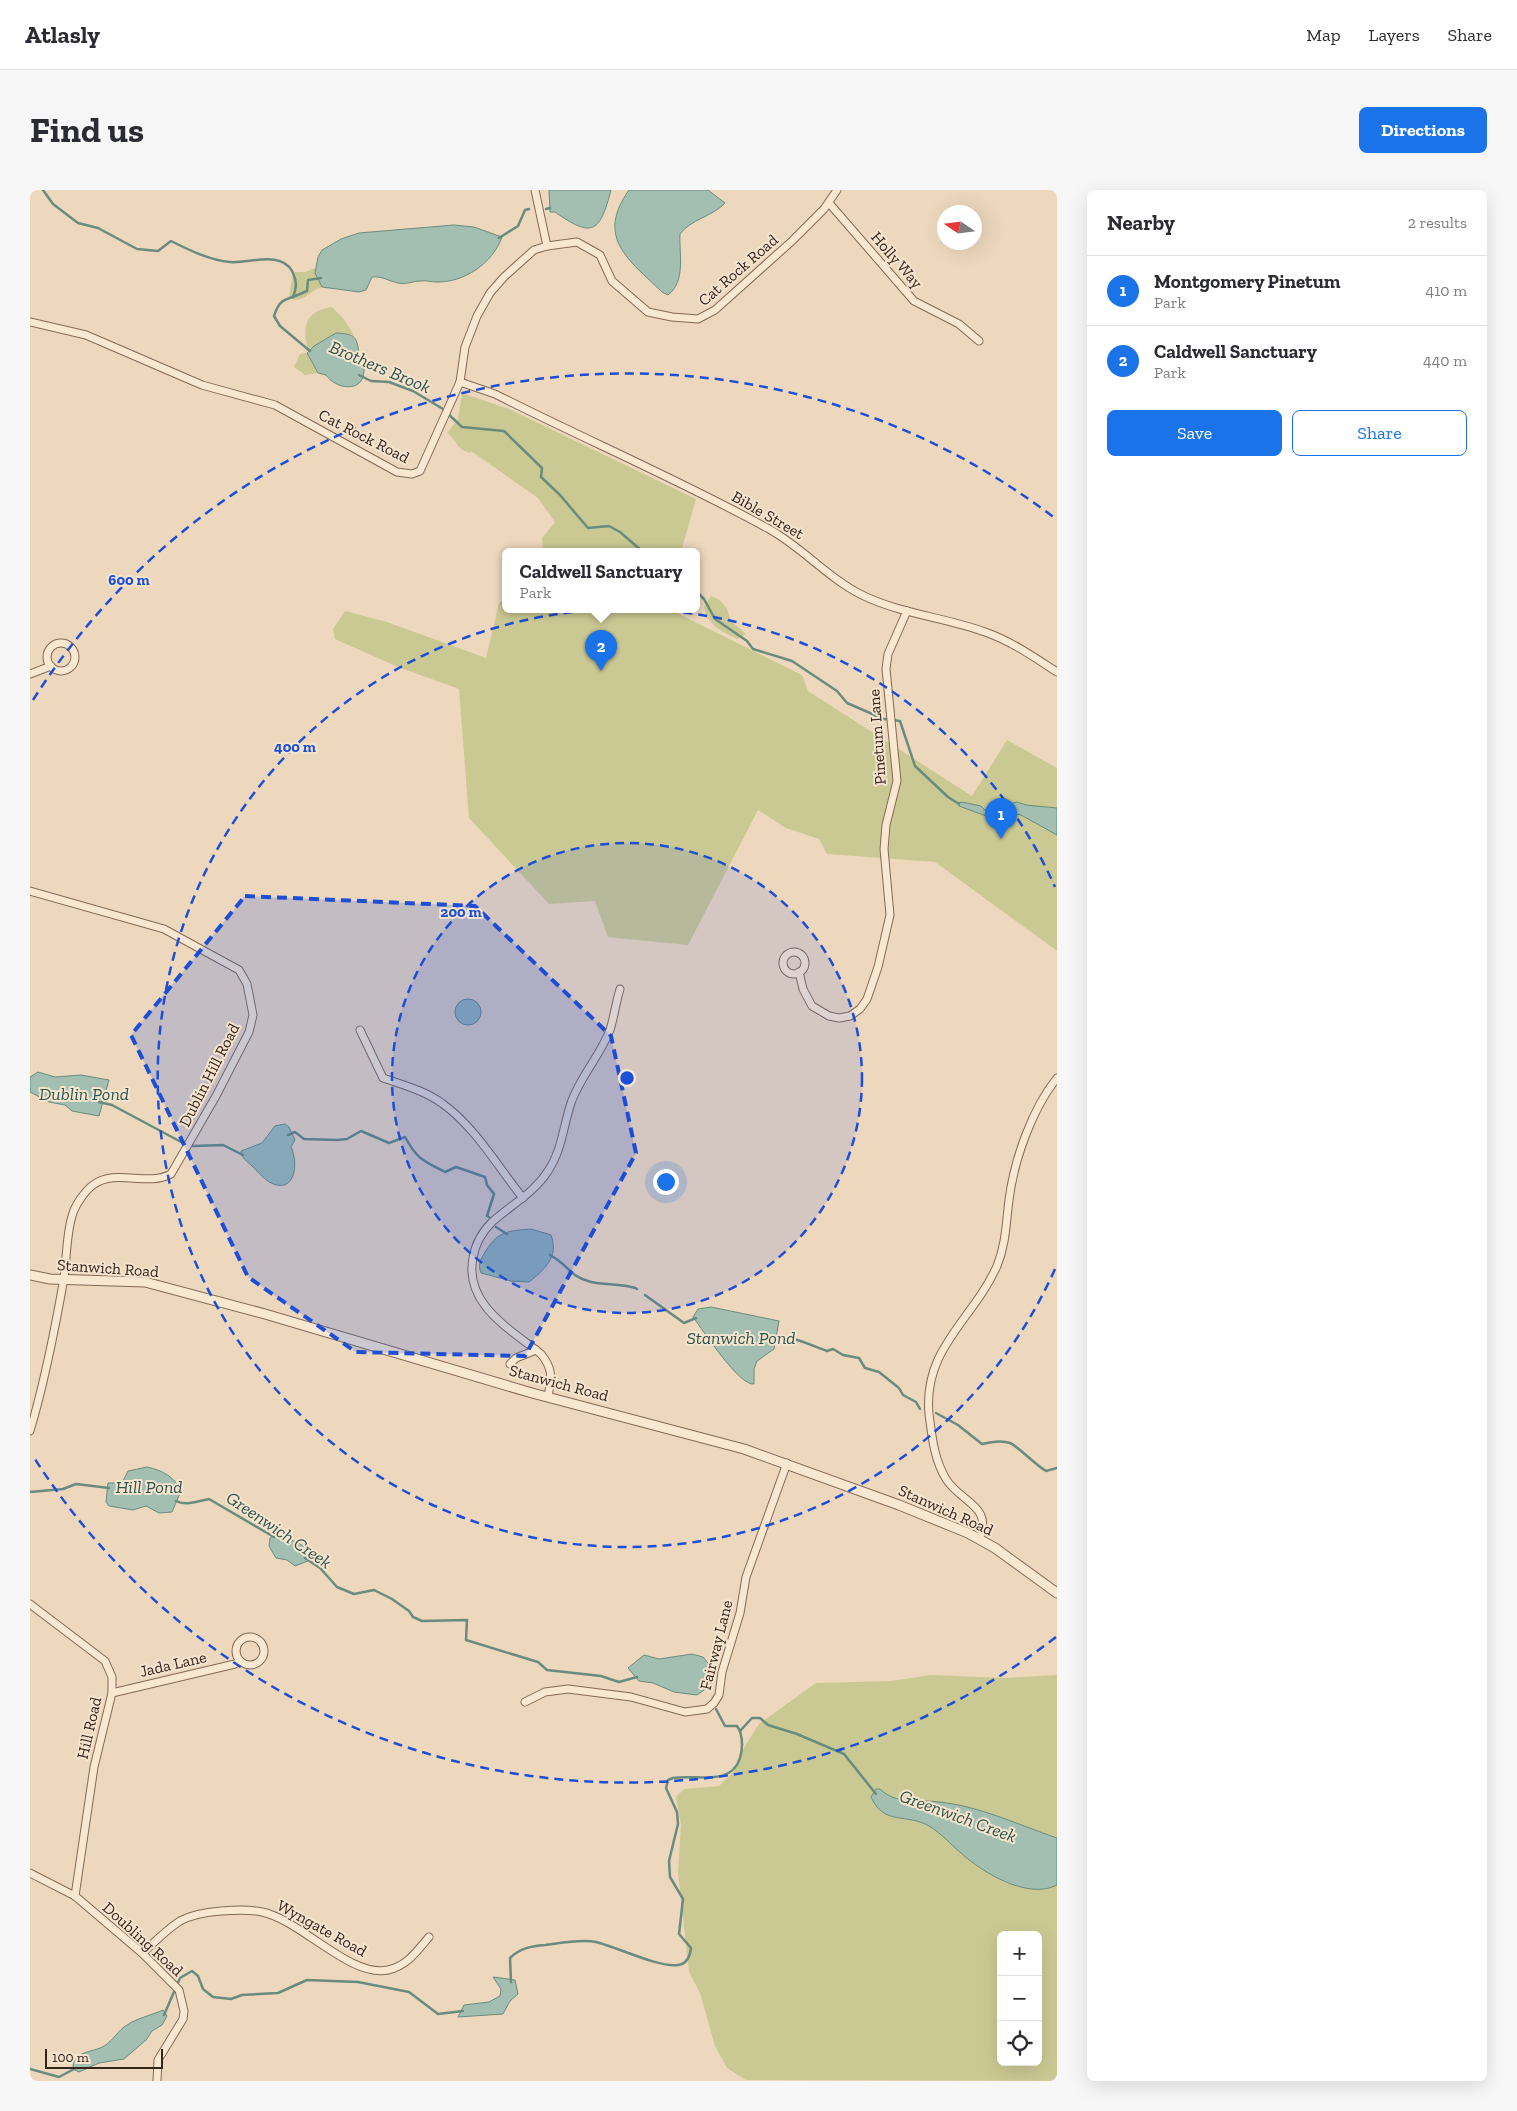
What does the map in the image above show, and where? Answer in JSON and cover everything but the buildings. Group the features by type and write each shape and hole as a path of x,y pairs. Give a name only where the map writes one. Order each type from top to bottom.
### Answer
{"street":[{"path":"535,190 547,246"},
{"name":"Cat Rock Road","path":"30,322 86,335 202,386 275,405 397,472 405,474 420,471 460,382 466,344 477,316 490,293 520,261 534,250 547,246 577,242 600,254 612,281 648,312 672,317 698,319 715,310 792,241 829,203 838,190"},
{"name":"Holly Way","path":"829,203 914,301 959,324 979,340"},
{"name":"Bible Street","path":"460,382 494,394 682,483 790,541 850,589 872,600 992,634 1019,647 1057,672"},
{"name":"Pinetum Lane","path":"799,972 803,989 812,1006 829,1016 839,1018 850,1016 860,1008 870,993 878,967 890,915 884,850 886,825 897,781 886,669 888,654 907,611"},
{"path":"30,674 51,666"},
{"name":"Dublin Hill Road","path":"30,891 149,923 202,949 239,970 248,984 252,1015 249,1032 216,1096 170,1174 156,1179 109,1178 93,1185 81,1199 73,1213 64,1278"},
{"path":"548,1397 552,1372 548,1363 536,1350 486,1308 477,1296 471,1277 473,1255 484,1231 536,1187 556,1159 570,1104 579,1082 609,1031 620,989"},
{"path":"360,1030 383,1078 412,1088 443,1104 471,1132 523,1198"},
{"path":"979,1539 984,1529 984,1519 972,1504 947,1481 939,1465 932,1440 929,1389 937,1359 996,1268 1003,1249 1012,1177 1018,1156 1041,1104 1057,1078"},
{"name":"Stanwich Road","path":"30,1275 50,1279 145,1282 265,1314 548,1397 704,1437 787,1464 905,1507 979,1539 1057,1594"},
{"path":"30,1431 40,1397 64,1278"},
{"path":"510,1364 516,1358 536,1350"},
{"name":"Fairway Lane","path":"525,1702 545,1692 568,1688 630,1697 684,1712 707,1708 714,1703 740,1613 746,1577 787,1464"},
{"name":"Hill Road","path":"30,1604 105,1662 112,1677 112,1693 94,1767 75,1896"},
{"name":"Jada Lane","path":"250,1636 259,1639 264,1647 262,1660 250,1665 240,1661 236,1652 238,1643 250,1636"},
{"name":"Jada Lane","path":"112,1693 235,1664 240,1661"},
{"name":"Doubling Road","path":"30,1873 75,1896 142,1953 179,1990 184,2011 180,2026 158,2060 157,2081"},
{"name":"Wyngate Road","path":"142,1953 181,1921 208,1912 242,1909 263,1912 281,1919 357,1965 374,1971 389,1970 408,1962 429,1937"}],"highlighted area":[{"path":"245,896 475,906 611,1036 636,1153 525,1356 356,1352 248,1277 131,1035"}],"shaded area":[{"path":"315,268 322,287 298,300 289,298 293,272 305,272"},
{"path":"332,307 343,318 354,335 336,333 308,350 305,334 308,321 316,312"},
{"path":"307,353 318,373 305,375 294,367 300,354"},
{"path":"462,393 509,409 696,499 682,548 543,548 542,538 555,522 538,498 471,451 470,453 462,450 447,433 458,419"},
{"path":"711,596 720,600 727,609 731,621 746,634 737,639 712,623 704,607"},
{"path":"502,601 502,613 677,613 802,675 808,691 972,796 1007,740 1057,768 1057,951 935,862 827,854 819,839 786,828 758,810 688,945 608,937 595,901 549,904 469,818 459,689 398,667 335,639 333,629 345,611 387,622 486,658 499,603"},
{"path":"931,1675 1005,1678 1057,1675 1057,2081 746,2080 727,2068 715,2046 700,1993 689,1972 678,1872 681,1825 676,1797 684,1789 719,1786 734,1771 740,1754 759,1724 816,1683 891,1681"}],"water":[{"path":"549,190 611,190 603,215 598,223 593,227 587,228 568,221 555,212 550,212"},
{"path":"629,190 708,190 725,203 714,212 690,225 680,234 681,259 679,275 674,289 668,295 662,292 638,269 620,247 616,235 615,222 619,207"},
{"path":"454,225 474,227 502,237 498,246 485,263 476,270 457,279 401,283 372,277 366,290 359,292 322,287 315,273 318,257 322,250 341,239 359,233"},
{"path":"336,333 348,334 356,340 364,370 363,378 354,386 348,387 336,384 326,375 318,373 307,353 314,346"},
{"path":"962,802 981,806 985,810 1017,802 1026,805 1057,808 1057,835 1021,815 1011,813 989,817 959,806 958,803"},
{"path":"468,999 477,1003 481,1012 477,1021 468,1025 459,1021 455,1012 459,1003"},
{"name":"Dublin Pond","path":"38,1072 55,1077 81,1075 109,1080 99,1116 72,1111 65,1105 49,1102 30,1092 30,1077"},
{"path":"285,1124 289,1127 295,1140 291,1147 295,1162 293,1176 289,1182 285,1185 278,1185 269,1182 262,1176 243,1158 241,1151 262,1143 275,1126"},
{"path":"531,1229 551,1235 553,1243 552,1256 549,1262 535,1277 529,1282 511,1281 481,1273 481,1261 493,1241 509,1232"},
{"name":"Stanwich Pond","path":"711,1307 779,1321 774,1349 757,1361 754,1369 754,1384 747,1382 731,1367 693,1317 698,1309"},
{"name":"Hill Pond","path":"147,1467 167,1475 181,1491 172,1512 159,1513 146,1506 133,1510 109,1506 106,1502 108,1483 122,1483 128,1471"},
{"path":"274,1535 297,1542 306,1548 308,1561 295,1566 287,1560 276,1558 269,1546 270,1538"},
{"path":"692,1654 703,1657 712,1668 711,1685 697,1695 674,1692 653,1683 639,1681 628,1668 644,1655 659,1659"},
{"path":"876,1789 880,1789 886,1794 900,1799 939,1802 969,1807 1057,1838 1057,1885 1045,1889 1033,1889 1020,1887 993,1876 970,1861 929,1826 921,1822 897,1818 882,1812 871,1797"},
{"path":"493,1977 515,1980 518,1994 510,2001 503,2014 458,2017 464,2005 489,2002 500,1996 501,1989"},
{"path":"163,2010 167,2016 162,2025 152,2031 146,2040 124,2059 99,2063 79,2072 73,2069 76,2058 79,2055 104,2046 130,2023"}],"waterway":[{"name":"Brothers Brook","path":"43,190 53,204 78,223 98,228 137,249 158,251 171,241 199,254 222,261 237,262 272,259 287,265 295,278 295,290 293,297 280,303 274,316 280,326 310,351"},
{"path":"546,209 550,208"},
{"path":"499,238 518,226 525,210 529,209"},
{"path":"293,297 307,291 308,280 321,278"},
{"name":"Brothers Brook","path":"359,375 371,381 389,382 413,391 443,409 462,427 504,431 542,468 541,477 560,495 588,528 609,526 620,532 638,548"},
{"name":"Brothers Brook","path":"700,595 715,619 747,641 753,649 792,661 837,691 847,703 884,719 900,721 915,766 948,797 959,804"},
{"path":"99,1102 112,1105 183,1143"},
{"path":"288,1135 295,1132 304,1139 337,1140 347,1139 361,1131 389,1143 405,1137 421,1159 431,1165 445,1172 456,1167 485,1177 487,1185 494,1194 487,1216 489,1217"},
{"path":"193,1146 223,1145 243,1155"},
{"path":"496,1227 507,1234"},
{"path":"550,1255 583,1280 637,1289"},
{"path":"645,1295 684,1323 696,1318"},
{"path":"774,1337 782,1339 788,1337 827,1351 833,1349 843,1355 859,1358 865,1368 879,1372 899,1388 903,1395 916,1402 920,1409"},
{"path":"936,1413 958,1425 982,1444 1000,1441 1007,1442 1018,1448 1046,1471 1057,1468"},
{"name":"Greenwich Creek","path":"30,1492 63,1489 76,1484 109,1488"},
{"name":"Greenwich Creek","path":"176,1501 188,1503 209,1499 274,1537"},
{"name":"Greenwich Creek","path":"305,1558 320,1568 337,1587 354,1594 374,1590 392,1599 409,1611 413,1617 422,1621 467,1620 466,1640 538,1662 547,1670 601,1676 619,1682 637,1677"},
{"name":"Greenwich Creek","path":"716,1709 725,1726 737,1726 740,1731"},
{"name":"Greenwich Creek","path":"740,1731 752,1718 760,1718 768,1725 797,1734 844,1754 876,1794"},
{"path":"511,1982 510,1958 522,1950 531,1947 564,1942 596,1942 670,1965 678,1965 686,1961 691,1948 679,1934 683,1899 670,1877 669,1861 678,1824 677,1812 666,1788 668,1780 673,1778 712,1777 729,1773 740,1758 742,1744 740,1731"},
{"path":"164,2015 180,1978 192,1971 198,1976 203,1989 213,1997 231,1999 242,1995 278,1993 307,1980 358,1982 409,1992 438,2014 463,2011"},
{"path":"30,2069 59,2077 76,2068"}],"place":[{"name":"Caldwell Sanctuary","path":"601,671"},
{"name":"Montgomery Pinetum","path":"1001,839"}]}
